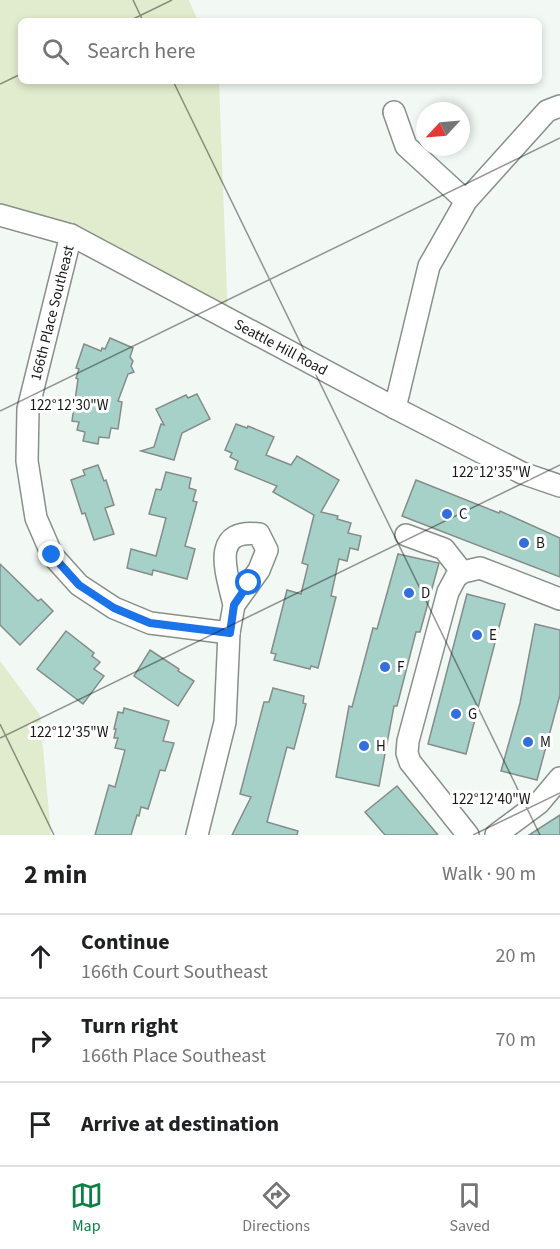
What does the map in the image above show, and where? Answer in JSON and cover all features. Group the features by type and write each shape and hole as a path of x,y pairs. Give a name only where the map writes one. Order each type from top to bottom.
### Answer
{"street":[{"path":"395,408 429,266 466,201 547,111 560,106"},
{"path":"393,112 406,146 466,201"},
{"name":"Seattle Hill Road","path":"0,215 71,235 395,408 522,473 560,486"},
{"name":"166th Place Southeast","path":"71,235 28,409 27,461 36,518 52,555 79,585 114,608 150,623 230,633"},
{"path":"406,535 444,549 462,572"},
{"path":"468,835 415,770 407,753 408,741 448,592 456,577 462,572 480,568 560,599"},
{"path":"197,835 225,722 230,633 234,605"},
{"path":"496,835 539,802 560,778"}],"green space":[{"path":"0,0 189,0 197,18 18,18 18,84 219,84 228,319 0,215"},
{"path":"0,661 40,715 51,835 0,835"}],"building":[{"path":"110,338 133,348 130,357 133,361 131,366 134,372 128,374 118,401 122,402 118,429 111,428 109,438 99,437 98,444 83,441 85,432 77,430 79,422 72,421 79,369 76,368 84,344 101,351 102,348 105,349"},
{"path":"197,394 210,419 182,433 174,460 141,451 154,447 161,424 164,425 156,409 186,395 188,398"},
{"path":"236,424 247,428 248,426 274,437 266,455 291,465 297,456 339,480 321,512 338,516 337,519 351,523 348,533 361,536 358,550 350,548 347,561 339,559 331,596 336,597 318,668 311,666 310,669 274,660 276,654 271,653 287,590 301,594 308,565 302,563 314,515 273,492 277,486 235,469 238,461 230,457 232,453 225,450"},
{"path":"98,465 104,481 106,480 114,505 105,508 114,534 94,540 85,513 82,514 71,480 85,475 83,470"},
{"path":"166,472 191,478 189,488 196,490 193,501 197,502 185,546 195,549 187,579 153,570 152,575 127,568 131,549 156,556 166,518 149,514 156,489 161,490"},
{"path":"416,480 499,513 500,511 560,538 560,577 402,516"},
{"path":"398,554 439,563 420,632 416,632 397,706 394,706 379,786 336,777 349,706 352,707 373,628 377,629"},
{"path":"0,564 38,601 41,599 53,611 20,645 0,625"},
{"path":"467,594 505,604 466,754 428,744"},
{"path":"535,624 560,630 560,695 537,780 501,771 520,703"},
{"path":"66,631 94,653 92,656 100,662 94,669 104,676 83,704 37,669"},
{"path":"150,650 194,681 178,706 134,676"},
{"path":"273,688 304,696 303,703 306,704 294,749 287,747 267,822 298,831 297,835 232,835 251,797 240,794 264,702 269,702"},
{"path":"124,708 169,721 163,741 174,743 165,771 160,770 148,809 141,807 131,835 95,835 109,785 115,787 125,750 115,748 118,738 114,738 118,712 123,713"},
{"path":"397,786 438,835 385,835 365,812"},
{"path":"560,815 560,835 529,835"}],"place":[{"name":"C","path":"447,514"},
{"name":"B","path":"524,543"},
{"name":"D","path":"409,593"},
{"name":"E","path":"477,635"},
{"name":"F","path":"385,667"},
{"name":"G","path":"456,714"},
{"name":"M","path":"528,742"},
{"name":"H","path":"364,746"}],"route":[{"path":"52,555 79,585 114,608 150,623 230,633 234,605 249,583"}]}
